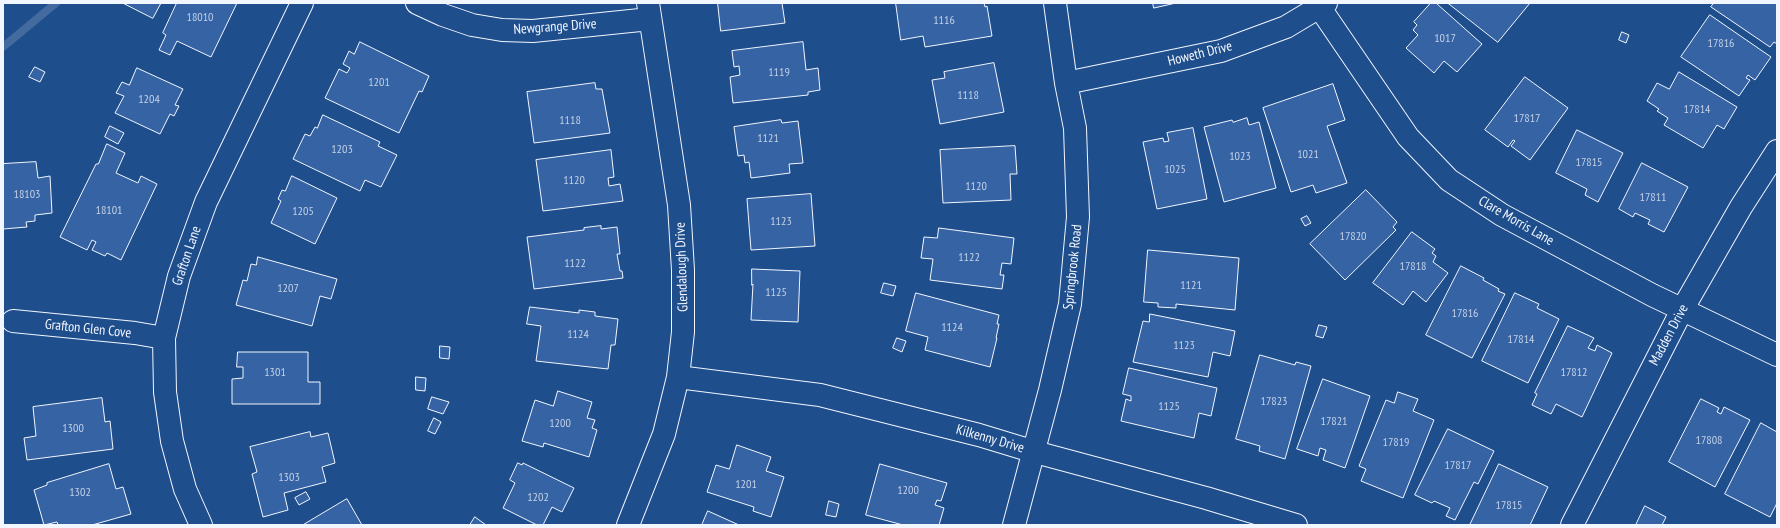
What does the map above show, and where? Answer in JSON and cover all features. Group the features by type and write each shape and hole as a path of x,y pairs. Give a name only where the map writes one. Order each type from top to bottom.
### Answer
{"street":[{"name":"Grafton Lane","path":"201,525 185,489 172,441 165,392 164,338 179,276 206,202 302,3"},
{"name":"Newgrange Drive","path":"417,3 443,16 472,25 502,30 533,31 649,11"},
{"name":"Springbrook Road","path":"1014,525 1035,452 1070,304 1078,217 1074,128 1055,3"},
{"name":"Howeth Drive","path":"1066,83 1221,51 1286,27 1323,6"},
{"name":"Clare Morris Lane","path":"1323,6 1408,137 1449,180 1502,215 1682,310 1777,355"},
{"name":"Glendalough Drive","path":"628,525 664,434 678,377 683,332 683,270 680,205 649,11"},
{"name":"Madden Drive","path":"1572,525 1682,310 1741,207 1777,151"},
{"name":"Grafton Glen Cove","path":"13,322 135,333 164,338"},
{"name":"Kilkenny Drive","path":"678,377 820,395 979,435 1035,452 1206,498 1296,525"}],"building":[{"path":"123,3 161,3 153,18"},
{"path":"177,3 237,3 211,57 177,41 170,55 159,50 166,35 163,33"},
{"path":"718,3 782,3 785,23 721,31"},
{"path":"896,3 984,3 985,7 987,6 992,36 925,47 923,36 901,40"},
{"path":"1153,3 1176,3 1154,8"},
{"path":"1431,3 1436,3 1482,44 1457,72 1444,61 1434,73 1406,48 1418,35 1413,30 1417,25 1414,22"},
{"path":"1448,3 1530,3 1498,42"},
{"path":"1714,3 1777,3 1777,44 1774,42 1770,47 1711,7"},
{"path":"1710,15 1771,57 1755,80 1748,75 1746,78 1750,80 1739,96 1681,57"},
{"path":"1622,32 1629,35 1626,43 1619,40"},
{"path":"360,42 429,76 422,92 419,91 399,133 325,98 339,69 347,73 350,68 343,64 349,51 354,54"},
{"path":"803,42 806,70 818,68 820,90 808,92 808,95 733,103 730,77 740,75 739,66 734,67 732,51"},
{"path":"994,63 1004,112 940,124 932,80 945,78 944,72"},
{"path":"35,67 45,72 40,82 29,77"},
{"path":"137,68 183,89 175,105 179,106 174,116 170,114 160,134 115,113 124,96 116,93 122,82 129,85"},
{"path":"1679,72 1737,107 1724,129 1717,125 1703,148 1664,125 1668,118 1657,111 1659,109 1647,101 1657,83 1669,89"},
{"path":"1525,77 1568,108 1530,160 1511,146 1515,141 1513,140 1508,147 1485,130"},
{"path":"595,83 596,89 602,89 610,133 534,143 527,92"},
{"path":"1333,84 1345,120 1327,126 1347,183 1316,193 1313,185 1291,192 1263,108"},
{"path":"323,115 380,142 378,146 397,155 381,187 365,180 360,191 293,159 305,134 310,136 315,127 317,128"},
{"path":"1247,118 1249,125 1259,122 1276,188 1224,202 1204,127"},
{"path":"781,120 782,123 798,121 803,163 789,164 790,173 751,178 749,162 745,163 744,155 738,156 734,127"},
{"path":"110,126 124,133 118,144 105,137"},
{"path":"1193,128 1207,199 1157,209 1143,142 1163,138 1164,142 1169,141 1167,133"},
{"path":"1577,130 1623,153 1598,202 1585,195 1587,189 1556,173"},
{"path":"107,144 125,153 116,173 138,183 141,176 157,184 121,260 107,253 105,256 92,250 96,242 92,240 87,250 60,237"},
{"path":"1015,146 1017,174 1010,174 1011,200 943,203 940,150"},
{"path":"611,150 614,177 608,178 609,186 620,184 623,201 543,211 536,160"},
{"path":"36,162 38,178 50,176 52,213 35,215 35,221 26,222 27,227 3,229 3,164"},
{"path":"1642,163 1688,187 1664,232 1648,224 1650,220 1635,213 1633,217 1619,209"},
{"path":"292,176 337,198 315,244 271,223 281,201 278,199 282,190 285,191"},
{"path":"1366,190 1397,222 1393,227 1396,230 1345,280 1310,244"},
{"path":"811,194 815,246 751,250 747,199"},
{"path":"1307,216 1311,223 1305,226 1301,219"},
{"path":"601,226 601,229 617,227 620,254 617,254 620,271 622,271 623,278 534,289 527,237 584,230 584,228"},
{"path":"939,228 1014,238 1011,264 1002,263 1000,275 1004,275 1002,289 930,280 933,259 921,258 924,237 937,238"},
{"path":"1412,232 1435,249 1432,253 1436,256 1433,262 1448,273 1426,302 1413,291 1403,305 1373,283"},
{"path":"1148,250 1239,258 1235,310 1176,304 1176,308 1158,307 1158,303 1144,302"},
{"path":"258,257 337,279 331,299 320,296 312,326 236,305 243,280 247,281 251,264 256,265"},
{"path":"1461,266 1484,278 1483,280 1499,289 1498,291 1505,294 1472,358 1426,335"},
{"path":"752,269 800,271 798,322 751,320 753,284 752,285"},
{"path":"884,283 896,286 893,296 881,293"},
{"path":"916,293 999,315 997,324 999,324 997,338 990,367 925,350 928,337 906,331"},
{"path":"1515,293 1539,304 1537,308 1559,319 1528,383 1482,361"},
{"path":"530,307 579,313 579,310 595,312 595,316 618,319 615,345 611,345 608,369 536,361 541,326 527,324"},
{"path":"1150,314 1235,331 1230,356 1213,352 1208,377 1133,362 1143,321 1149,322"},
{"path":"1319,325 1327,327 1323,338 1316,336"},
{"path":"1568,326 1594,338 1588,348 1595,351 1597,345 1612,353 1582,417 1556,404 1551,414 1532,405 1537,394 1535,393"},
{"path":"897,338 906,341 902,352 893,348"},
{"path":"440,346 450,347 449,359 440,358"},
{"path":"238,352 308,352 308,382 320,382 320,404 232,404 232,379 243,378 243,367 237,367"},
{"path":"1260,355 1295,365 1296,362 1311,366 1285,459 1259,451 1260,446 1236,439"},
{"path":"1129,368 1217,388 1211,416 1199,413 1194,438 1121,421 1126,399 1131,401 1131,396 1123,394"},
{"path":"416,377 426,378 425,391 416,390"},
{"path":"1323,379 1370,396 1345,468 1323,460 1326,450 1320,448 1318,456 1297,449"},
{"path":"558,391 592,402 587,418 595,420 592,428 597,430 589,457 544,443 543,447 522,441 535,400 553,406"},
{"path":"1398,392 1418,399 1413,411 1434,420 1403,498 1361,481 1366,469 1359,466 1386,400 1394,403"},
{"path":"432,397 449,402 443,414 428,409"},
{"path":"102,398 105,422 110,421 113,449 27,460 24,438 36,436 33,407"},
{"path":"1701,399 1719,408 1717,412 1721,414 1724,407 1750,420 1715,487 1669,462"},
{"path":"434,418 441,422 435,434 428,431"},
{"path":"1761,423 1777,432 1777,503 1770,517 1725,494"},
{"path":"1448,429 1494,451 1478,484 1474,482 1455,520 1446,516 1450,508 1434,501 1432,503 1415,495"},
{"path":"310,432 311,437 328,433 335,463 322,467 326,482 284,493 288,510 263,517 252,474 257,472 250,447"},
{"path":"737,445 771,457 766,471 784,477 771,517 753,511 754,507 707,492 716,465 729,469"},
{"path":"518,463 522,465 523,463 574,488 562,512 552,507 543,525 537,525 503,508 515,483 510,480"},
{"path":"109,464 116,489 123,487 131,514 92,525 58,525 57,522 44,525 34,490 47,485 47,483"},
{"path":"880,464 947,483 941,501 937,500 935,505 944,508 939,525 903,525 866,515"},
{"path":"1499,464 1548,487 1530,525 1470,525"},
{"path":"306,492 310,499 299,505 295,498"},
{"path":"347,499 362,525 303,525"},
{"path":"829,501 839,504 836,517 826,515"},
{"path":"1645,506 1666,517 1662,525 1636,525"},
{"path":"708,511 739,525 702,525"},
{"path":"475,517 486,525 470,525"}],"waterway":[{"path":"3,47 56,3"}]}
